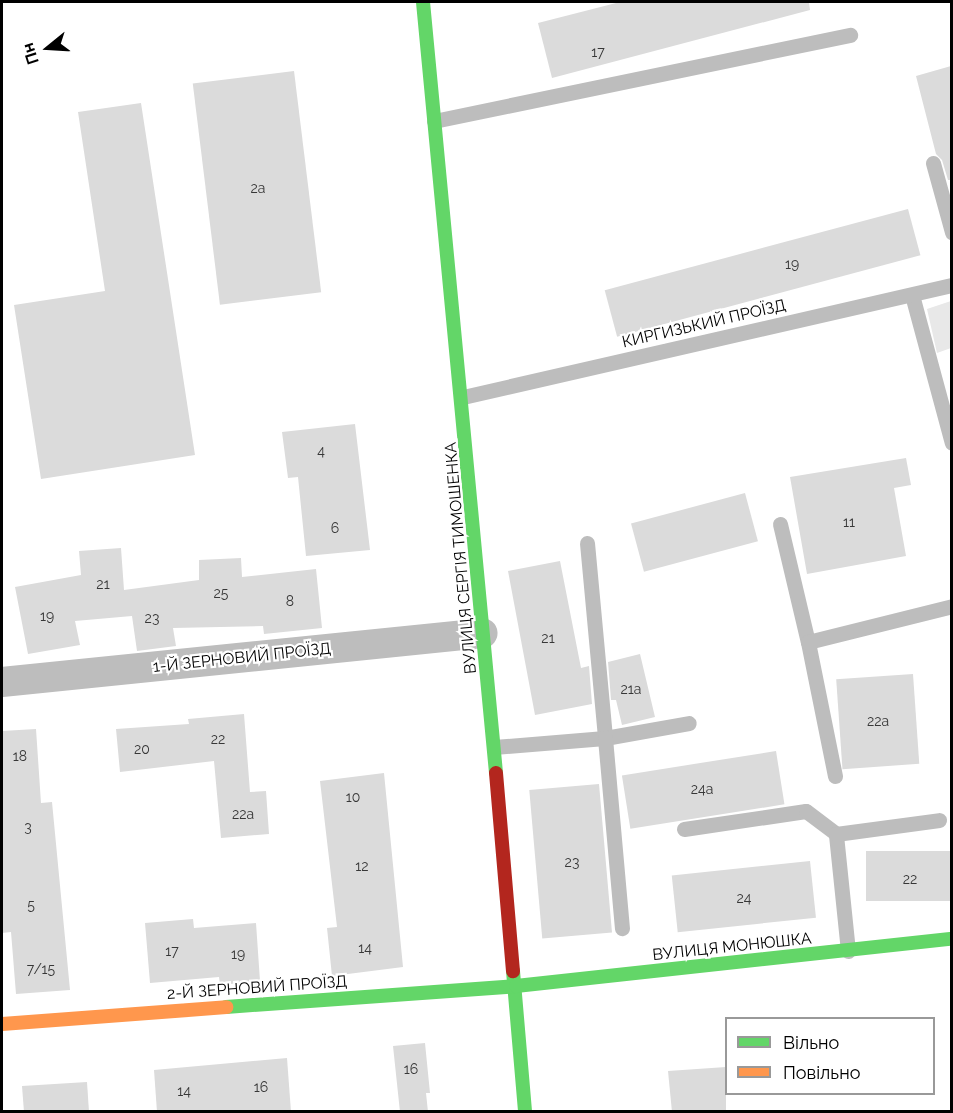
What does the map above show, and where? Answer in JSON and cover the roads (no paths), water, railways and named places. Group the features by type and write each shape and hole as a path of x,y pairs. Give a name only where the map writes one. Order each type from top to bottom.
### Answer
{"street":[{"name":"ВУЛИЦЯ СЕРГІЯ ТИМОШЕНКА","path":"423,2 463,397 516,986 525,1112"},
{"name":"1-Й ЗЕРНОВИЙ ПРОЇЗД","path":"2,682 483,633"},
{"name":"ВУЛИЦЯ МОНЮШКА","path":"516,986 951,939"},
{"name":"2-Й ЗЕРНОВИЙ ПРОЇЗД","path":"2,1023 516,986"}],"lane":[{"path":"434,121 850,35"},
{"path":"933,163 951,232"},
{"name":"КИРГИЗЬКИЙ ПРОЇЗД","path":"463,397 912,296 951,285"},
{"path":"912,296 951,443"},
{"path":"780,524 808,642 835,776"},
{"path":"587,543 622,928"},
{"path":"808,642 951,606"},
{"path":"494,747 605,738 689,723"},
{"path":"684,829 806,810 836,834 848,951"},
{"path":"836,834 939,820"}]}
